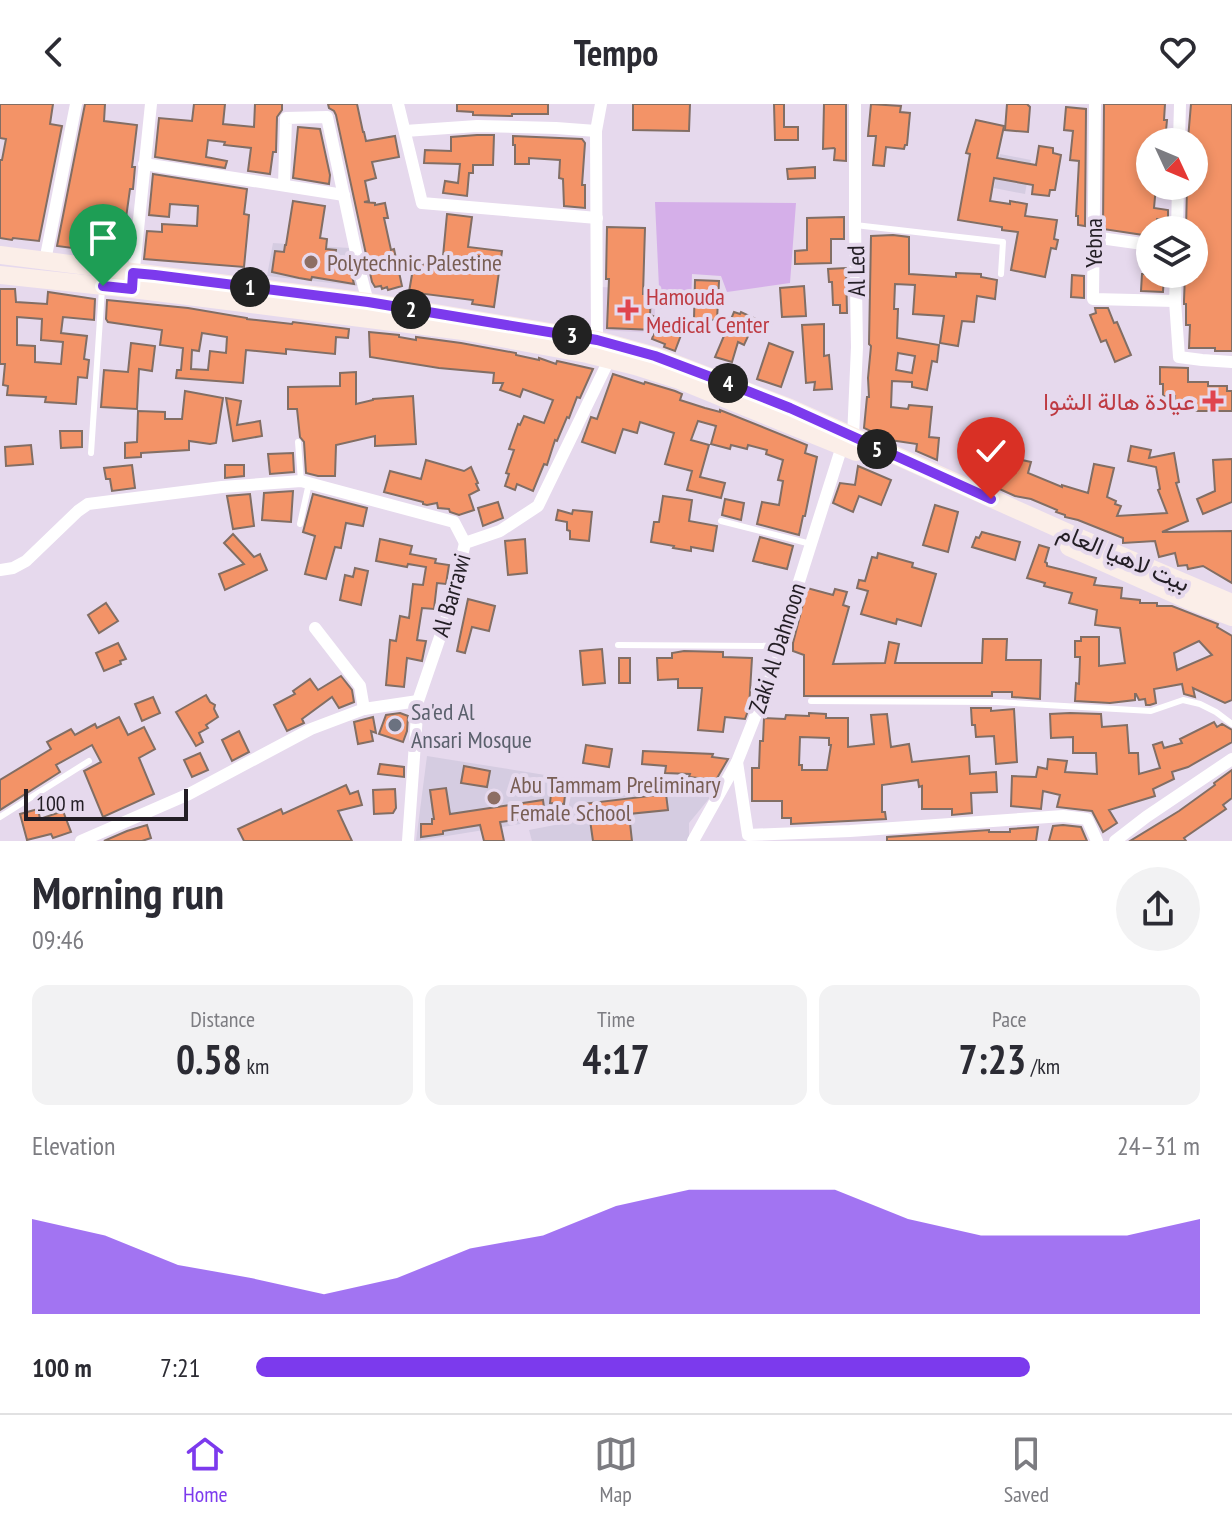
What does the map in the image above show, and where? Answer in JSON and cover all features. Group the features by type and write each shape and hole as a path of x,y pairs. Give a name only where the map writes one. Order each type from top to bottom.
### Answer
{"main road":[{"name":"بيت لاهيا العام","path":"0,255 45,261 133,281 463,331 609,360 679,380 848,442 1232,603"},
{"name":"بيت لاهيا العام","path":"0,275 103,286 133,281 368,302 597,340 655,356 737,387 1175,594 1232,617"}],"street":[{"path":"45,261 76,104"},
{"path":"133,281 151,104"},
{"path":"398,104 422,203 597,218"},
{"path":"597,340 596,131 601,104"},
{"name":"Al Led","path":"848,442 857,347 855,104"},
{"name":"Yebna","path":"1095,104 1093,299 1175,301"},
{"path":"1179,128 1180,104"},
{"path":"284,185 286,118 327,117 368,302"},
{"path":"405,131 477,126 596,131"},
{"path":"144,164 344,195"},
{"path":"1093,237 1136,243"},
{"path":"1175,288 1179,357 1232,362"},
{"name":"Al Barrawi","path":"408,841 418,701 450,608 465,543 500,531 538,506 609,360"},
{"name":"Zaki Al Dahnoon","path":"693,841 737,762 783,646 811,544 848,442"},
{"path":"0,570 26,561 78,511 93,503 222,487 305,482 454,522 465,543"},
{"path":"315,628 360,686 364,709"},
{"path":"81,841 189,794 311,729 364,709 418,701"},
{"path":"1115,841 1232,759"},
{"path":"737,762 748,835 1063,816 1087,819 1097,841"}],"lane":[{"path":"855,225 1003,242 1001,274"},
{"path":"91,453 103,286"},
{"path":"298,442 305,482 300,524"},
{"path":"721,521 811,544"},
{"path":"618,645 783,646"},
{"path":"811,701 996,702 1151,711 1183,700 1216,712 1232,724"},
{"path":"0,817 89,761"}],"shaded area":[{"path":"1000,154 1031,160 1025,194 994,188"},
{"path":"655,202 796,203 790,283 727,292 721,276 692,274 691,308 660,309"},
{"name":"Polytechnic Palestine","path":"273,243 349,248 359,286 267,276"},
{"name":"Hamouda Medical Center","path":"602,287 656,290 654,333 600,330"},
{"name":"Abu Tammam Preliminary Female School","path":"427,756 570,779 563,817 416,841"},
{"path":"574,781 712,795 689,823 689,841 532,841 529,830 565,823"}],"building":[{"path":"0,104 53,104 50,124 62,126 39,241 0,238 0,160 6,139 0,138"},
{"path":"85,104 105,104 104,121 137,125 133,189 130,189 125,225 129,226 126,255 57,246"},
{"path":"194,104 225,104 223,124 254,127 255,104 282,104 277,117 276,152 273,152 270,174 248,171 251,148 224,145 225,142 208,140 206,157 227,161 225,168 155,157 159,118 192,121"},
{"path":"328,104 357,104 366,141 395,136 399,157 372,162 376,178 365,181 369,201 364,202 375,205 385,203 388,218 384,218 402,286 388,290 387,287 375,287 372,282 336,115"},
{"path":"457,104 548,104 548,114 473,115 473,112 457,111"},
{"path":"633,104 690,104 689,131 633,130"},
{"path":"774,104 784,104 784,127 798,127 798,140 775,140"},
{"path":"824,104 846,104 846,161 834,160 834,148 823,149"},
{"path":"871,104 901,106 900,112 910,113 907,145 904,149 886,147 884,166 873,165 876,136 868,136"},
{"path":"1007,104 1027,104 1030,107 1028,132 1005,130"},
{"path":"1104,104 1165,104 1166,128 1136,128 1136,200 1155,200 1154,208 1168,210 1168,216 1136,216 1136,234 1103,229"},
{"path":"1191,104 1232,104 1232,351 1189,348 1190,325 1186,325 1184,288 1208,288 1208,216 1186,216 1187,200 1208,200 1208,128 1189,128"},
{"path":"1066,107 1086,109 1085,226 1078,225 1076,216 1079,161 1070,160 1073,131 1064,130"},
{"path":"976,120 1004,126 997,158 1036,165 1039,146 1053,148 1053,153 1061,155 1055,190 1050,190 1049,196 1032,194 1033,185 994,178 990,201 1027,204 1025,216 1057,220 1054,239 1058,240 1056,249 1051,248 1045,277 1011,270 1018,232 958,220 970,154 966,153"},
{"path":"298,127 320,129 330,175 329,184 293,178"},
{"path":"494,135 493,165 473,165 473,173 469,173 467,196 443,193 445,181 458,183 460,164 424,163 425,150 451,151 451,137"},
{"path":"513,136 582,139 585,143 582,185 585,185 585,208 564,206 563,179 559,178 560,160 529,158 529,164 515,164"},
{"path":"815,167 815,178 788,179 787,169"},
{"path":"153,174 247,189 244,214 249,215 244,267 144,259 147,231 162,232 162,224 197,226 198,206 170,204 169,217 149,215"},
{"name":"Polytechnic Palestine","path":"293,201 325,206 320,238 327,239 326,249 336,250 335,258 348,260 354,284 272,272 275,251 284,252"},
{"path":"447,214 472,217 468,247 502,251 494,307 472,304 473,300 409,292 414,263 442,267"},
{"path":"844,217 844,239 831,239 831,263 795,264 795,251 807,250 807,218"},
{"path":"607,227 645,228 643,294 651,294 650,315 684,327 675,351 652,339 655,330 607,328"},
{"path":"871,236 909,237 909,274 956,277 956,273 981,274 981,277 997,280 995,299 977,296 974,322 962,321 958,346 940,343 944,316 913,314 915,285 895,284 897,338 939,345 937,362 932,361 927,390 912,387 912,382 892,381 891,407 932,407 929,437 939,438 937,460 916,451 917,444 890,440 864,428 871,346","holes":["898,353 915,356 912,373 896,370"]},
{"path":"846,268 847,313 840,313 840,305 833,305 828,269"},
{"path":"1072,275 1084,276 1084,298 1071,297"},
{"path":"695,280 719,281 717,320 694,319"},
{"path":"804,286 806,316 782,317 780,288"},
{"path":"1141,288 1163,288 1163,292 1141,291"},
{"path":"0,289 15,289 16,302 47,304 48,292 95,299 94,320 63,317 61,333 87,336 84,359 89,360 87,378 78,377 76,404 45,402 46,397 7,395 8,386 3,385 5,364 0,364","holes":["17,317 42,319 41,340 63,342 61,364 35,362 35,346 17,345"]},
{"path":"107,300 349,329 348,338 336,337 335,354 286,349 286,354 246,350 243,383 176,378 177,370 181,370 183,348 160,345 162,330 108,322","holes":["202,333 227,337 226,353 210,351 208,370 191,369 192,350 199,351"]},
{"path":"1095,308 1108,308 1131,355 1115,362 1106,340 1101,342 1090,315 1096,313"},
{"path":"734,312 756,319 744,345 738,342 732,362 715,357"},
{"path":"824,324 824,356 829,355 832,389 814,390 815,382 806,383 802,325"},
{"path":"369,332 461,343 593,369 555,440 547,465 544,464 533,491 517,484 515,490 505,486 514,450 509,449 524,416 544,423 553,400 523,389 520,397 500,390 503,383 493,383 494,373 370,357"},
{"path":"131,343 155,346 152,371 139,369 137,409 101,407 104,370 128,372"},
{"path":"769,343 793,352 781,387 757,379"},
{"path":"1160,367 1188,368 1188,382 1227,386 1227,391 1232,391 1232,411 1194,411 1194,406 1174,406 1175,396 1163,396"},
{"path":"356,372 356,404 373,399 413,396 416,444 375,446 375,436 336,445 335,476 306,473 297,409 288,409 288,387 340,386 340,373"},
{"path":"613,374 675,391 682,394 680,400 720,410 807,445 805,453 817,457 799,535 757,524 762,502 779,505 783,481 778,480 783,460 766,454 767,450 748,445 747,449 731,445 730,449 711,444 716,426 698,421 691,440 709,445 700,477 725,483 721,498 687,490 692,471 665,464 674,433 640,422 637,433 623,429 615,453 582,442 591,417 597,419"},
{"path":"185,391 223,398 216,443 189,441 189,450 141,453 141,457 125,458 125,443 137,442 138,411 165,412 165,419 182,419"},
{"path":"226,398 241,401 237,425 260,421 262,436 233,441"},
{"path":"60,431 82,431 82,447 61,448"},
{"path":"970,444 982,446 982,451 1031,462 1028,473 1062,487 1088,493 1094,464 1114,468 1107,497 1121,506 1117,516 1167,513 1158,490 1156,467 1128,461 1131,446 1151,450 1149,458 1174,453 1179,482 1176,483 1188,521 1162,532 1232,531 1232,583 1203,566 1188,569 1187,565 1178,566 1175,553 1159,557 1155,541 1123,543 1123,538 977,479 979,472 966,470"},
{"path":"31,445 33,464 6,466 5,447"},
{"path":"293,453 294,472 270,474 268,454"},
{"path":"1232,459 1232,502 1203,514 1197,499 1215,491 1213,460"},
{"path":"426,460 464,471 471,467 479,490 469,495 474,510 459,515 449,509 438,508 437,503 427,505 384,492 390,471 421,479"},
{"path":"132,465 135,488 112,491 104,468"},
{"path":"225,465 244,465 244,476 225,478"},
{"path":"858,466 891,480 881,505 859,496 853,512 833,503 840,483 855,485"},
{"path":"293,491 291,522 262,520 264,493"},
{"path":"250,494 254,526 233,529 227,496"},
{"path":"313,494 367,508 363,526 346,523 341,548 335,547 326,579 305,574 315,536 303,532"},
{"path":"663,496 692,500 689,521 717,526 713,551 691,547 691,551 651,542 654,522 659,522"},
{"path":"725,499 744,503 741,520 722,515"},
{"path":"498,502 503,518 483,526 478,508"},
{"path":"935,505 958,512 948,552 923,545"},
{"path":"558,510 572,514 573,510 592,512 589,541 570,539 567,522 556,520"},
{"path":"982,532 1020,542 1015,560 972,547"},
{"path":"233,534 254,557 260,554 267,570 225,590 219,574 244,564 224,543"},
{"path":"760,537 793,546 787,569 753,561"},
{"path":"380,539 412,546 410,554 449,565 446,584 437,583 434,609 422,608 417,640 426,641 422,661 407,658 404,687 386,685 390,640 396,641 400,616 409,618 413,584 423,585 426,567 376,561"},
{"path":"525,539 527,573 508,575 505,541"},
{"path":"1039,545 1049,548 1045,562 1047,566 1096,578 1094,585 1122,588 1121,598 1172,606 1218,624 1217,627 1232,636 1232,700 1225,703 1193,688 1195,697 1184,694 1182,684 1154,689 1156,703 1150,705 1146,705 1145,699 1139,700 1136,694 1135,700 1110,703 1075,701 1080,657 1075,657 1075,641 1081,641 1081,637 1099,637 1099,666 1125,663 1120,628 1095,625 1097,610 1069,603 1072,593 1027,578","holes":["1199,641 1212,655 1177,670 1174,653"]},
{"path":"878,553 913,563 912,567 936,574 921,626 897,619 896,624 861,614 868,591 857,588 859,580 865,581 872,557 877,558"},
{"path":"355,568 368,571 361,605 340,600 345,575 353,577"},
{"path":"807,588 833,595 835,589 847,592 843,605 849,607 833,664 885,663 889,642 899,644 895,663 982,663 983,639 1007,639 1006,660 1041,660 1040,699 1012,697 1012,692 992,692 992,696 804,696 804,655 793,651 793,643"},
{"path":"468,599 495,606 489,631 472,627 465,653 457,651"},
{"path":"106,603 118,621 99,633 88,615"},
{"path":"118,643 126,659 104,671 96,653"},
{"path":"602,649 605,683 583,685 580,651"},
{"path":"723,652 723,657 752,658 749,708 745,719 725,717 723,732 698,730 702,688 678,688 678,679 658,680 657,658 672,658 672,653"},
{"path":"619,658 630,658 630,683 619,683"},
{"path":"341,676 352,690 354,702 339,708 332,697 302,719 304,723 287,731 274,705 295,694 293,691 310,679 318,690"},
{"path":"206,695 215,705 218,717 199,733 203,742 196,746 176,712"},
{"path":"153,697 160,713 142,721 135,704"},
{"path":"971,708 991,708 991,711 1014,709 1017,762 996,764 994,736 976,737"},
{"name":"Sa'ed Al Ansari Mosque","path":"400,713 408,716 403,742 379,734 386,715"},
{"path":"809,713 826,714 826,718 848,718 848,747 874,744 871,715 887,714 891,747 909,744 912,762 969,756 970,774 996,772 997,792 971,793 972,813 952,815 952,809 922,809 922,786 919,787 918,780 882,785 882,812 885,812 886,819 791,824 791,818 782,818 782,801 752,801 752,768 759,768 764,718 809,716","holes":["800,737 829,738 831,745 827,770 802,770 802,765 799,765"]},
{"path":"1050,714 1101,714 1102,727 1127,725 1129,753 1138,753 1139,774 1160,768 1153,745 1162,742 1164,748 1182,743 1180,739 1214,722 1217,727 1222,724 1232,730 1232,742 1188,767 1172,772 1174,779 1153,789 1155,796 1109,810 1117,823 1103,832 1092,811 1057,807 1060,795 1043,791 1041,809 1011,806 1012,776 1036,777 1038,767 1047,769 1048,759 1067,761 1065,772 1097,774 1096,753 1073,753 1073,737 1051,738"},
{"path":"119,717 128,735 144,727 155,749 139,758 154,794 103,817 84,771 101,762 92,745 56,765 60,772 0,810 0,780 51,749 47,742 71,729 75,735 95,724 97,728"},
{"path":"373,717 376,733 371,731 373,741 358,744 354,722"},
{"path":"239,731 249,752 232,761 222,740"},
{"path":"586,745 612,749 609,767 583,763"},
{"path":"643,751 713,754 712,757 728,759 716,780 689,777 690,774 665,773 666,766 642,764"},
{"path":"200,753 208,770 192,777 184,760"},
{"path":"380,764 404,767 404,777 378,774"},
{"path":"464,766 490,771 487,787 461,783"},
{"path":"1232,770 1232,798 1223,805 1226,809 1184,838 1186,841 1130,841 1179,811"},
{"path":"346,785 350,794 358,791 362,805 338,811 352,841 244,841 238,829 281,809 283,814"},
{"path":"552,785 566,786 564,804 550,803"},
{"path":"446,788 450,814 543,800 545,816 500,822 504,841 484,841 480,825 421,837 421,824 432,824 434,819 430,790"},
{"path":"395,789 396,808 393,813 374,814 373,790"},
{"path":"666,794 668,810 629,814 632,841 593,841 590,820 584,821 582,804"},
{"path":"38,809 40,819 63,811 71,832 53,838 51,834 27,840 20,814"},
{"path":"147,825 151,838 142,841 104,841 127,831"},
{"path":"1053,826 1081,827 1087,841 1049,841"},
{"path":"1038,827 1036,841 887,841 887,837 989,830 1010,832 1010,829"}],"place":[{"name":"Polytechnic Palestine","path":"311,262"},
{"name":"Hamouda Medical Center","path":"628,310"},
{"name":"عيادة هالة الشوا","path":"1213,401"},
{"name":"Sa'ed Al Ansari Mosque","path":"395,725"},
{"name":"Abu Tammam Preliminary Female School","path":"494,798"}],"route":[{"path":"103,286 132,289 133,273 155,275 368,302 597,340 655,356 790,408 991,499"}]}
